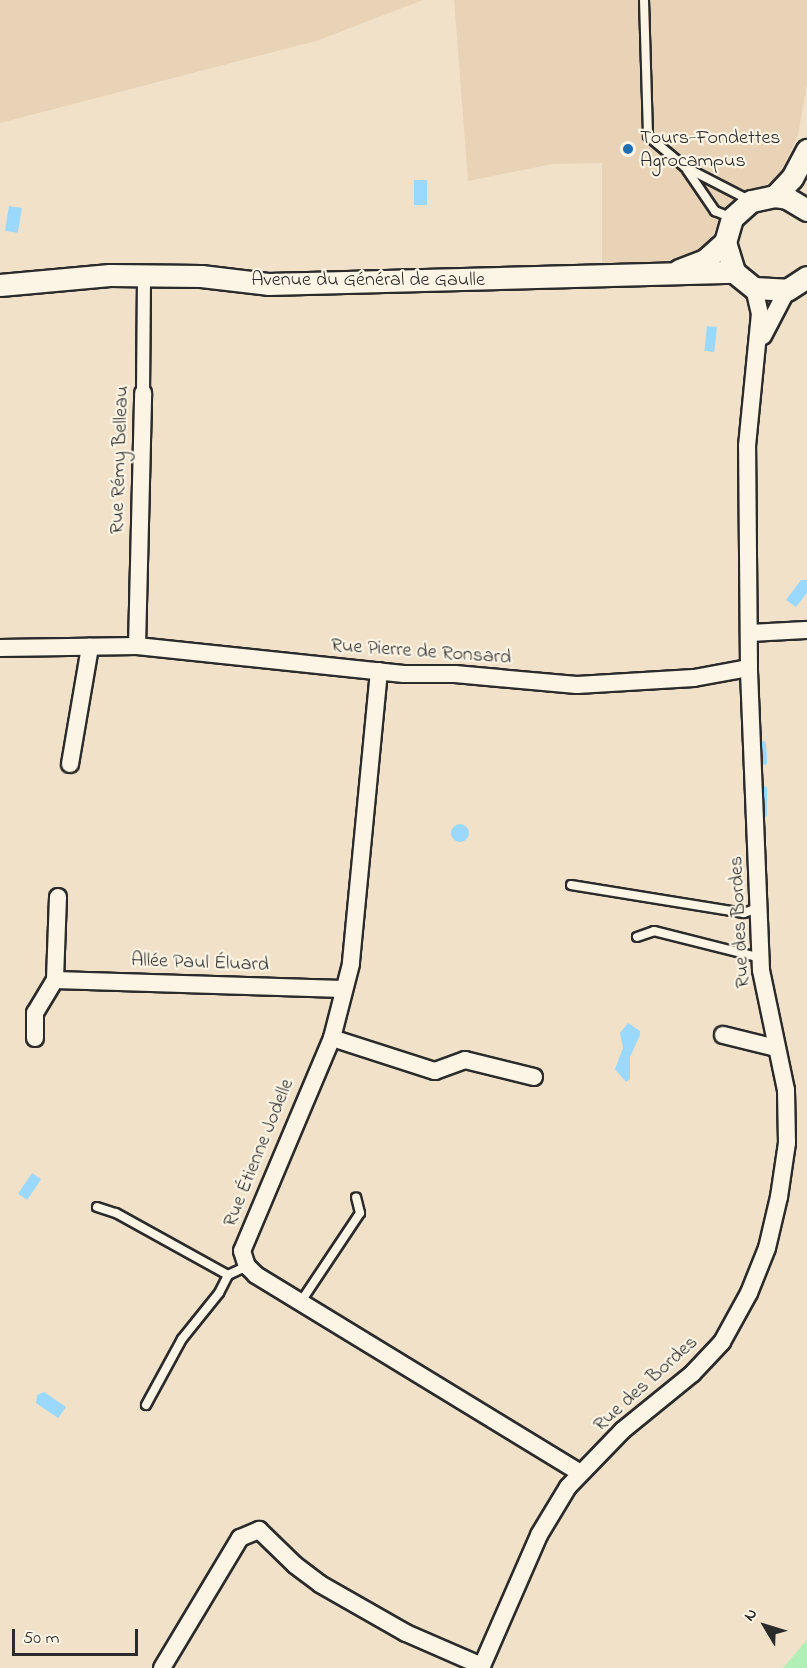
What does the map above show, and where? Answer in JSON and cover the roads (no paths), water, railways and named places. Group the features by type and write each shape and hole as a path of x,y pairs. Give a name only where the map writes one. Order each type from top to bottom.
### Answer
{"street":[{"path":"775,196 792,178 807,150"},
{"path":"801,282 754,288 734,272 725,242 732,218 751,201 775,196 787,198 807,210"},
{"name":"Avenue du Général de Gaulle","path":"665,276 705,260 725,242"},
{"name":"Avenue du Général de Gaulle","path":"0,285 144,275 268,284 665,276 734,272"},
{"name":"Rue Rémy Belleau","path":"137,646 144,275"},
{"name":"Rue des Bordes","path":"754,360 801,282"},
{"name":"Rue des Bordes","path":"481,1667 539,1535 580,1473 623,1430 710,1357 749,1293 767,1248 787,1143 786,1090 776,1048 761,958 749,668 747,446 760,314 754,288"},
{"path":"749,633 807,630"},
{"name":"Rue Pierre de Ronsard","path":"0,648 137,646 379,671 577,685 660,681 749,668"},
{"path":"70,764 90,647"},
{"name":"Rue Étienne Jodelle","path":"247,1266 242,1251 332,1038 351,963 368,824 365,790 379,671"},
{"path":"35,1038 35,1013 55,980 58,897"},
{"name":"Allée Paul Éluard","path":"55,980 343,989"},
{"path":"723,1035 776,1048"},
{"path":"332,1038 435,1071 465,1060 534,1077"},
{"path":"247,1266 300,1303 580,1473"},
{"path":"162,1668 240,1538 259,1530 295,1565 320,1584 406,1634 481,1667"}],"lane":[{"path":"644,0 645,128 652,143 685,167 751,201"},
{"path":"685,167 715,211 732,218"},
{"path":"571,885 744,913 760,907"},
{"path":"637,937 654,931 761,958"},
{"path":"300,1303 360,1213 356,1197"},
{"path":"97,1207 116,1213 228,1275"},
{"path":"146,1405 182,1339 219,1293 228,1275 247,1266"}],"water":[{"path":"414,180 427,180 427,205 414,205"},
{"path":"9,206 22,208 18,233 5,231"},
{"path":"707,326 717,327 714,352 704,351"},
{"path":"801,580 807,580 807,593 796,607 786,600"},
{"path":"460,824 466,827 469,833 466,839 460,842 454,839 451,833 454,827"},
{"path":"628,1023 640,1031 640,1035 630,1057 630,1079 626,1082 615,1069 623,1048 620,1033"},
{"path":"32,1173 41,1179 27,1200 18,1194"},
{"path":"44,1392 66,1407 58,1418 36,1403 37,1395"}],"waterway":[{"path":"763,743 764,762"},
{"path":"764,788 764,814"}],"place":[{"name":"Tours-Fondettes Agrocampus","path":"628,149"}]}
